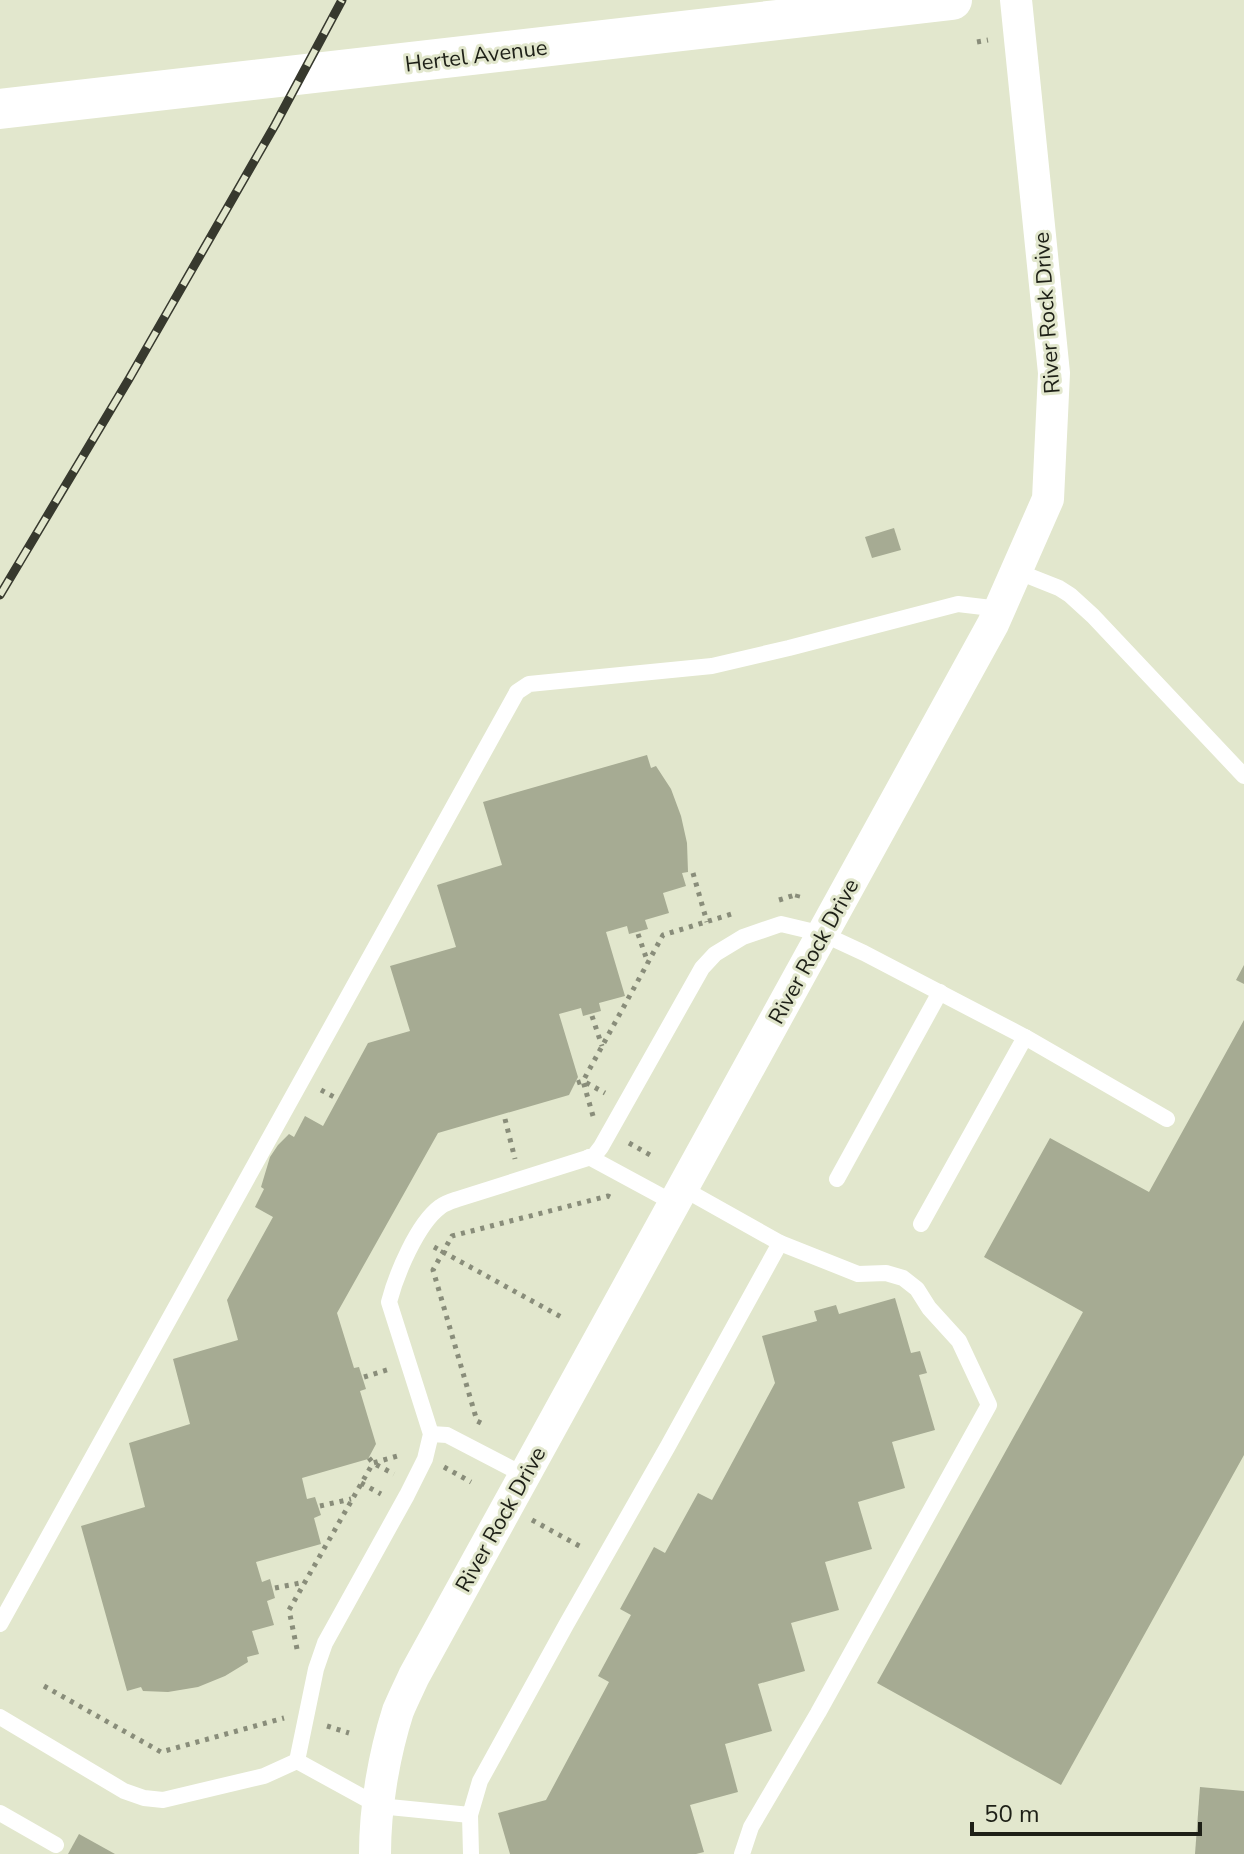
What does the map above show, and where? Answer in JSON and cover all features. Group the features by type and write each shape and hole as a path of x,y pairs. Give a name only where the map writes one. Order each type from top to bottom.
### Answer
{"street":[{"name":"Hertel Avenue","path":"0,109 952,0"},
{"name":"River Rock Drive","path":"375,1854 381,1779 399,1711 414,1676 993,624 1048,499 1054,373 1016,0"}],"lane":[{"path":"1016,571 1070,595 1244,776"},
{"path":"0,1624 517,692 529,684 712,666 958,604 1000,609"},
{"path":"297,1761 316,1669 325,1643 407,1495 425,1459 431,1434 389,1302 394,1281 421,1228 440,1207 458,1199 594,1156 702,968 715,954 743,937 781,924 823,934 1025,1037 1167,1119"},
{"path":"837,1179 940,992"},
{"path":"921,1224 1025,1037"},
{"path":"589,1157 780,1243 858,1274 886,1273 903,1278 917,1289 929,1308 959,1341 989,1405 751,1827 742,1854"},
{"path":"471,1854 470,1815 480,1781 780,1243"},
{"path":"431,1434 447,1435 524,1475"},
{"path":"0,1717 124,1791 144,1798 163,1800 264,1776 297,1761"},
{"path":"297,1761 379,1806 470,1815"},
{"path":"0,1813 56,1845"}],"path":[{"path":"977,42 988,40"},
{"path":"693,873 707,922"},
{"path":"638,934 648,963"},
{"path":"580,1082 663,935"},
{"path":"592,1016 602,1046"},
{"path":"580,1082 606,1094"},
{"path":"580,1082 595,1121"},
{"path":"505,1119 513,1152"},
{"path":"625,1141 652,1156"},
{"path":"477,1421 433,1270 452,1236 608,1196"},
{"path":"432,1246 563,1318"},
{"path":"364,1377 395,1368"},
{"path":"371,1460 410,1452"},
{"path":"371,1460 397,1476"},
{"path":"298,1654 289,1610 371,1460"},
{"path":"443,1467 471,1482"},
{"path":"361,1483 386,1497"},
{"path":"320,1506 352,1499"},
{"path":"532,1520 589,1552"},
{"path":"275,1588 305,1582"},
{"path":"44,1686 161,1752 283,1719 284,1706"},
{"path":"320,1724 349,1733"}],"building":[{"path":"894,528 901,550 872,558 865,537"},
{"path":"647,755 651,768 656,766 671,789 681,816 687,843 688,872 682,873 686,886 663,893 669,913 645,920 648,929 629,934 627,926 606,932 625,996 599,1003 601,1011 583,1016 581,1008 559,1014 578,1077 569,1095 438,1133 337,1313 354,1368 359,1367 366,1389 360,1391 376,1444 368,1459 302,1478 307,1499 315,1497 321,1515 314,1518 321,1544 256,1562 262,1582 270,1579 275,1598 267,1601 274,1625 252,1631 259,1654 247,1657 248,1662 225,1676 198,1687 168,1692 143,1691 141,1687 127,1691 81,1526 145,1507 129,1443 190,1424 173,1359 238,1340 227,1300 273,1217 255,1207 264,1189 261,1187 270,1157 289,1134 294,1137 305,1116 323,1126 368,1043 410,1031 390,966 456,947 437,885 502,865 483,802"},
{"path":"1244,965 1244,984 1236,980"},
{"path":"1244,1020 1244,1455 1061,1785 877,1683 1083,1312 984,1257 1050,1138 1149,1192"},
{"path":"895,1298 911,1353 920,1351 927,1373 919,1375 935,1430 892,1442 905,1488 858,1502 872,1549 825,1562 839,1610 791,1623 805,1671 758,1684 772,1731 725,1744 738,1792 690,1805 704,1852 510,1854 498,1813 546,1800 609,1682 598,1676 631,1615 620,1609 654,1547 665,1553 698,1493 712,1500 775,1383 762,1336 817,1321 814,1311 836,1305 839,1314"},
{"path":"1200,1787 1244,1791 1244,1854 1195,1854"},
{"path":"79,1834 115,1854 68,1854"}],"railway":[{"path":"0,595 275,125 342,0"}]}
